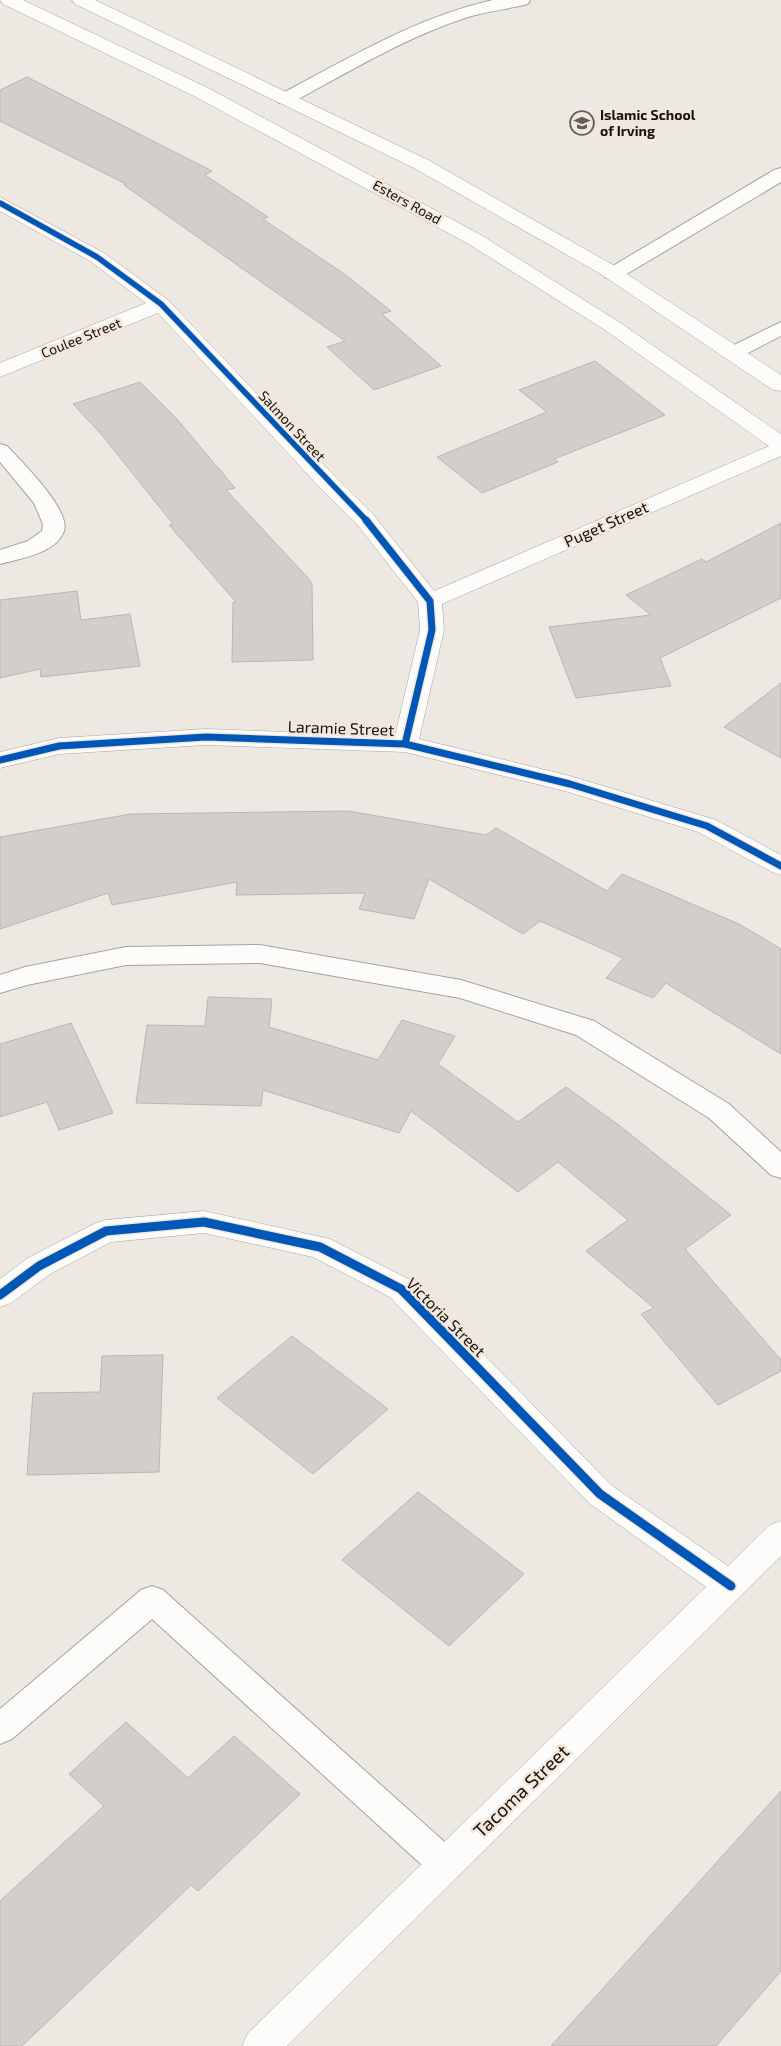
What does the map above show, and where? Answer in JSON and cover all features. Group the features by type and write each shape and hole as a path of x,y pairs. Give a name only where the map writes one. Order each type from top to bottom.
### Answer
{"street":[{"name":"Esters Road","path":"9,0 248,117 474,239 612,326 781,446"},
{"path":"81,0 421,164 613,274 781,385"},
{"path":"248,117 286,99"},
{"name":"Salmon Street","path":"0,203 97,257 161,304 333,488 364,518 430,601"},
{"name":"Coulee Street","path":"0,371 161,304"},
{"name":"Puget Street","path":"430,601 781,446"},
{"path":"405,744 432,630 430,601"},
{"name":"Laramie Street","path":"0,760 59,746 206,737 405,744 570,784 707,826 781,866"},
{"name":"Victoria Street","path":"0,1295 39,1266 106,1231 204,1222 320,1247 401,1289 600,1494 731,1586"},
{"name":"Tacoma Street","path":"261,2046 781,1535"}],"lane":[{"path":"286,99 426,26 505,2 522,0"},
{"path":"613,274 781,174"},
{"path":"733,353 781,328"},
{"path":"0,450 36,490 55,524 54,531 48,538 26,549 0,556"},
{"path":"0,984 25,976 126,956 260,954 461,989 585,1028 719,1110 781,1168"},
{"path":"0,1729 152,1600 446,1865"}],"building":[{"path":"27,77 212,171 205,175 268,217 263,219 347,276 391,311 382,314 441,366 374,390 327,347 345,341 124,185 126,184 0,121 0,90"},
{"path":"595,361 665,415 554,459 558,462 482,493 437,457 547,412 519,390"},
{"path":"140,382 176,418 235,488 226,490 309,579 312,585 313,660 232,662 233,602 236,602 169,525 173,524 102,435 73,404"},
{"path":"781,523 781,598 660,658 671,686 576,698 549,627 651,615 626,595 702,559 706,562"},
{"path":"77,591 81,620 130,614 140,666 41,677 40,669 0,678 0,600"},
{"path":"781,683 781,758 724,727"},
{"path":"348,811 486,835 496,828 607,891 622,874 739,924 781,949 781,1054 666,983 653,998 606,978 623,958 540,921 523,934 429,879 414,919 359,909 365,893 236,895 237,882 112,905 108,893 0,929 0,837 131,814"},
{"path":"208,997 272,999 269,1027 378,1060 402,1020 455,1036 438,1064 518,1122 566,1087 620,1126 731,1215 685,1249 781,1360 781,1371 718,1405 641,1314 654,1308 586,1251 628,1220 558,1162 518,1192 411,1111 399,1133 263,1090 261,1106 136,1103 147,1025 205,1026"},
{"path":"71,1023 113,1113 59,1130 47,1102 0,1117 0,1044"},
{"path":"292,1336 388,1409 313,1474 217,1398"},
{"path":"163,1355 159,1472 27,1475 33,1393 100,1392 102,1356"},
{"path":"418,1492 524,1574 449,1646 342,1560"},
{"path":"126,1722 188,1778 234,1736 300,1794 198,1891 191,1885 22,2046 0,2046 0,1901 104,1806 69,1774"},
{"path":"781,1791 781,1971 716,2046 551,2046"}],"cycle path":[{"path":"0,203 97,257 161,304 333,488 364,518 430,601 432,630 405,744"},
{"path":"0,760 59,746 206,737 405,744 570,784 707,826 781,866"},
{"path":"0,1295 39,1266 106,1231 204,1222 320,1247 401,1289 600,1494 731,1586"}],"place":[{"name":"Islamic School of Irving","path":"582,123"}]}
